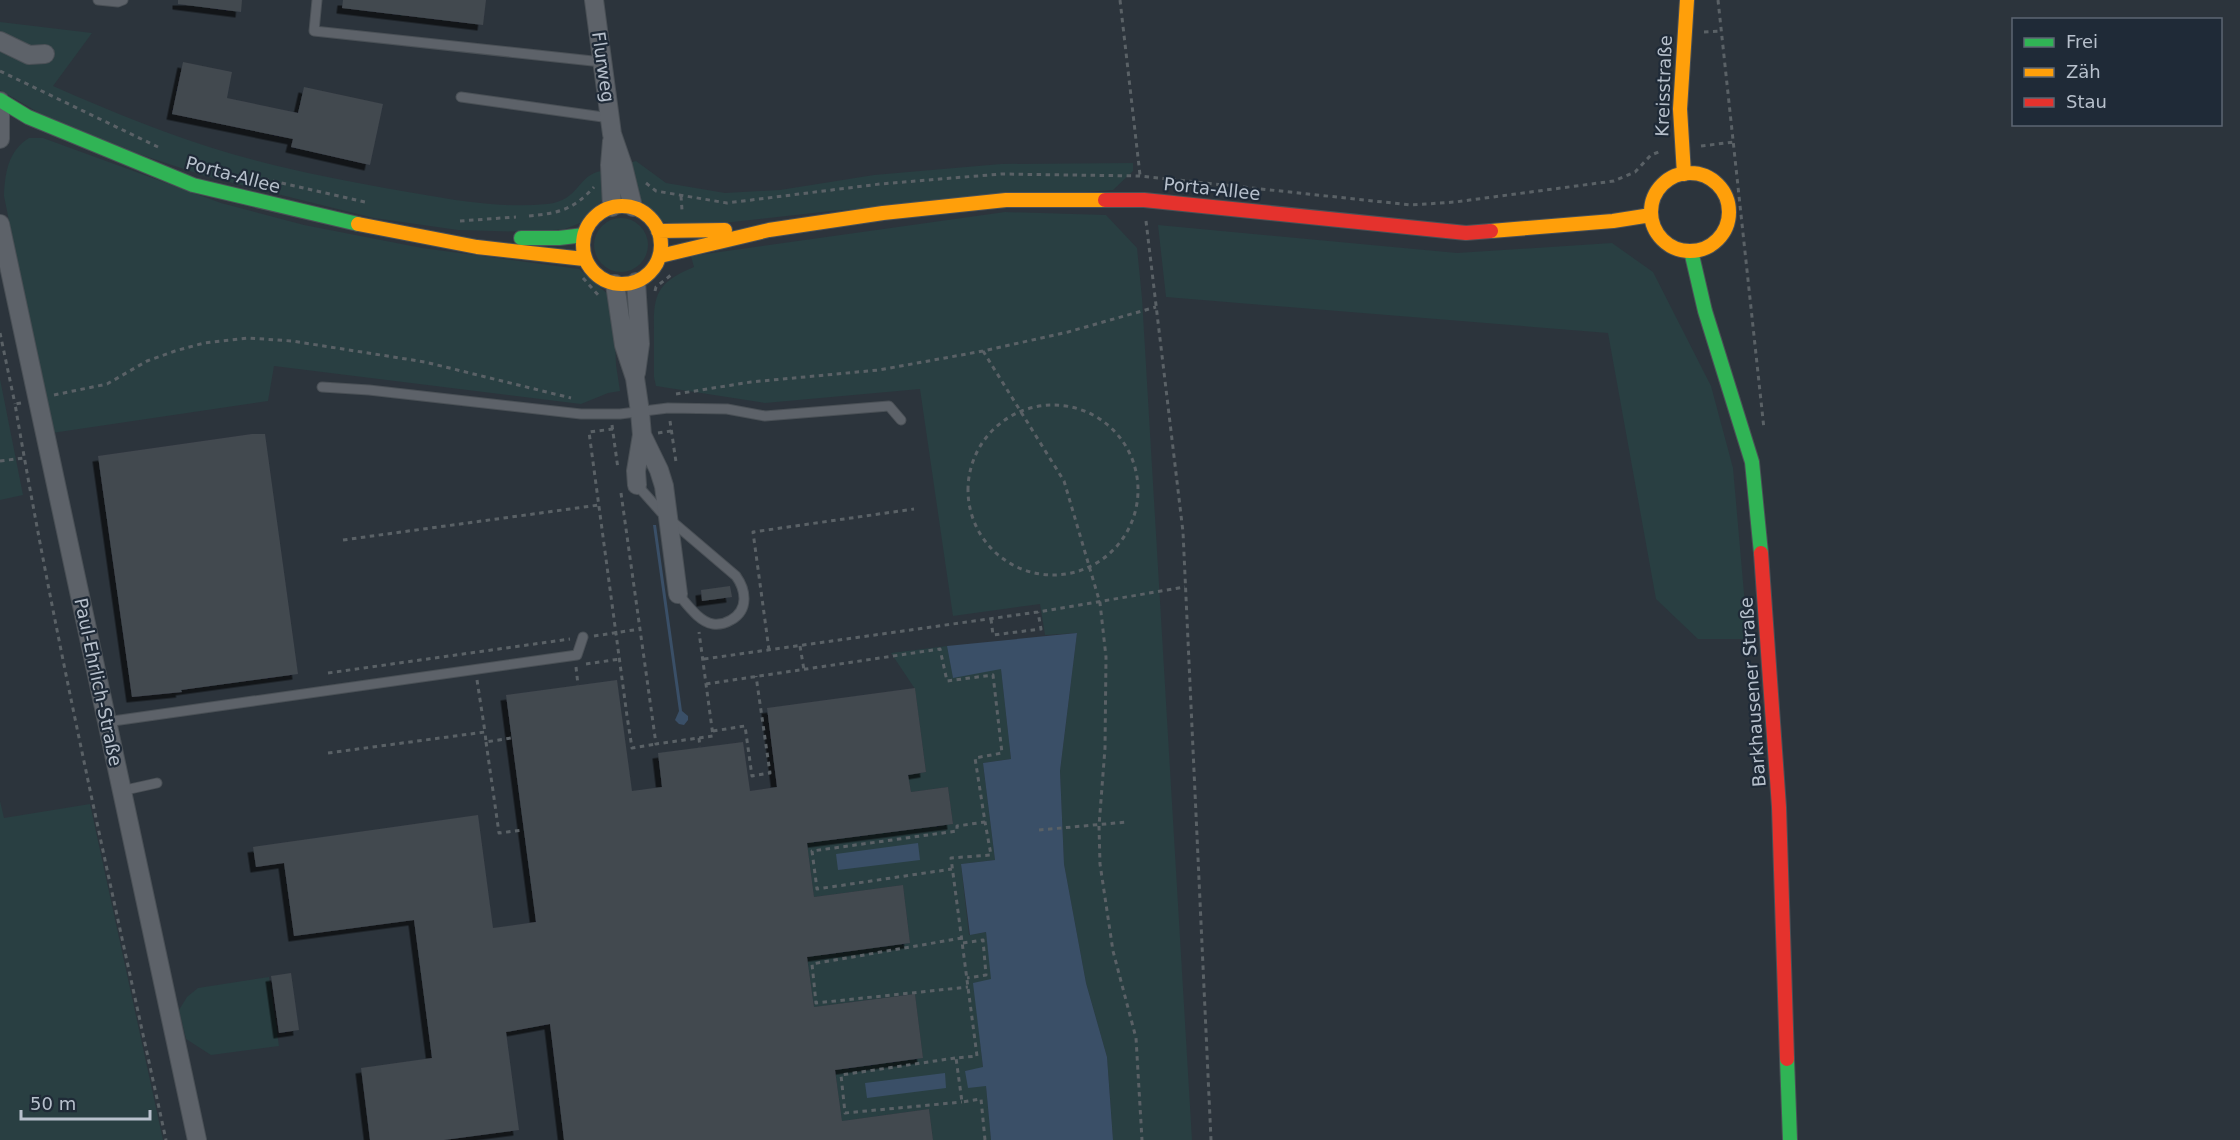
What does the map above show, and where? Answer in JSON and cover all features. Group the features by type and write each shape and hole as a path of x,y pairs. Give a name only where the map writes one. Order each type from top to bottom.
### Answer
{"street":[{"name":"Flurweg","path":"594,0 619,182 633,207"},
{"name":"Kreisstraße","path":"1684,174 1680,149 1680,88 1687,0"},
{"path":"0,41 29,55 45,54"},
{"path":"0,100 0,139"},
{"name":"Porta-Allee","path":"0,100 28,117 193,185 338,220 477,247 584,259"},
{"path":"1684,174 1704,176 1716,183 1724,193 1728,206 1728,219 1724,231 1704,248 1691,251 1679,250 1660,237 1651,215 1652,202 1657,190 1666,180 1684,174"},
{"name":"Flurweg","path":"612,207 619,182"},
{"name":"Porta-Allee","path":"660,256 770,230 883,213 1006,200 1144,200 1466,233 1613,221 1651,215"},
{"path":"612,207 633,207 652,220 658,231 660,256 655,267 647,276 636,282 615,284 597,276 584,259 582,247 584,235 594,217 612,207"},
{"name":"Paul-Ehrlich-Straße","path":"0,224 197,1140"},
{"name":"Porta-Allee","path":"658,231 770,230"},
{"name":"Porta-Allee","path":"435,238 559,238 584,235"},
{"name":"Barkhausener Straße","path":"1691,251 1705,311 1752,462 1763,575 1779,807 1790,1140"},
{"path":"636,282 640,344 636,378"},
{"path":"615,284 624,345 636,378 640,412 642,435 636,471 637,485"},
{"path":"642,435 659,470 678,594"}],"lane":[{"path":"98,0 118,2 123,0"},
{"path":"317,0 314,31 602,62"},
{"path":"461,97 611,126"},
{"path":"322,387 369,390 581,414 620,414 668,408 727,409 765,416 889,406 901,420"},
{"path":"637,485 668,519 736,576 742,584 745,595 743,607 736,617 715,625 696,614 678,594"},
{"path":"106,722 577,655 583,637"},
{"path":"121,790 157,783"}],"path":[{"path":"1120,0 1140,176"},
{"path":"451,222 557,214 573,206 599,181 619,182 639,177 656,191 727,203 880,184 1001,174 1140,176 1411,205 1455,202 1614,181 1635,172 1656,151 1734,142 1718,0"},
{"path":"0,71 160,148"},
{"path":"259,178 372,204"},
{"path":"1144,200 1183,532 1211,1140"},
{"path":"577,274 603,301"},
{"path":"666,395 751,382 879,370 1068,333 1156,307"},
{"path":"0,333 76,726 166,1140"},
{"path":"15,404 107,384 147,361 175,351 204,343 248,338 292,341 425,362 577,400"},
{"path":"983,351 1064,481 1100,603 1106,657 1105,748 1099,826 1100,864 1113,951 1136,1038 1142,1140"},
{"path":"1064,404 1102,419 1129,449 1139,491 1129,531 1111,553 1090,568 1053,576 1018,568 993,551 973,521 967,487 975,452 993,427 1020,410 1064,404"},
{"path":"613,429 589,432 616,633 632,748 656,744"},
{"path":"0,461 24,458"},
{"path":"343,540 599,505"},
{"path":"769,650 753,532 914,509"},
{"path":"703,659 1100,603 1185,587"},
{"path":"991,618 993,635 1041,629 1038,612"},
{"path":"328,673 640,629"},
{"path":"800,646 804,670"},
{"path":"706,684 940,649 947,681 993,675 1002,753 975,758 991,855 951,858 977,1056 841,1075 845,1113 981,1100 985,1140"},
{"path":"578,685 575,665 620,659"},
{"path":"712,731 745,726 752,776 770,773 756,676"},
{"path":"477,679 499,833 523,830"},
{"path":"328,753 485,732"},
{"path":"486,741 511,738"},
{"path":"699,738 700,747"},
{"path":"952,869 817,889 812,851 957,831 957,826 986,822"},
{"path":"1039,830 1127,822"},
{"path":"962,938 812,964 816,1003 969,987"},
{"path":"962,943 983,940 986,975 967,978"},
{"path":"956,1058 962,1102"}],"green space":[{"path":"0,22 92,33 53,86 142,123 232,154 295,170 381,187 456,200 511,205 558,202 572,193 588,177 602,171 604,195 600,203 580,223 565,229 531,232 458,230 374,218 205,176 124,149 41,114 0,90"},
{"path":"29,138 43,138 221,203 304,225 422,248 579,269 610,296 614,303 616,365 620,391 608,393 581,404 274,366 268,401 52,433 4,196 5,179 12,156 16,149"},
{"path":"636,161 666,183 725,193 780,190 874,175 1001,164 1133,163 1133,171 1113,190 831,211 696,226 664,222 650,211 640,199 628,163"},
{"path":"1005,212 1106,215 1137,248 1142,298 1192,1140 1113,1140 1107,1057 1086,983 1064,864 1060,771 1077,633 1045,635 1040,604 953,616 920,389 765,403 656,386 654,377 654,316 657,297 666,283 694,267 691,256"},
{"path":"616,218 626,218 636,222 644,230 648,245 644,260 636,268 626,272 616,272 606,268 598,260 594,250 594,240 598,230 606,222"},
{"path":"1158,225 1457,253 1612,243 1653,272 1711,386 1733,468 1748,639 1698,639 1656,599 1608,333 1166,297"},
{"path":"0,379 23,495 0,500"},
{"path":"947,646 953,677 1001,668 1011,759 983,763 995,860 961,864 969,935 986,932 992,980 974,983 983,1068 965,1071 986,1086 991,1140 933,1140 929,1109 842,1121 835,1070 923,1058 915,994 814,1007 807,957 910,943 903,885 814,897 807,843 953,824 948,787 911,792 908,775 926,772 915,689 891,653"},
{"path":"0,801 4,818 90,804 163,1140 0,1140"},
{"path":"269,977 279,1046 211,1055 186,1039 179,1010 187,997 198,988"}],"water":[{"path":"653,525 656,525 682,711 688,716 684,725 675,720 679,711"},
{"path":"1077,633 1060,771 1064,864 1086,983 1107,1057 1113,1140 991,1140 986,1086 968,1088 965,1071 983,1067 973,983 991,979 986,932 970,935 961,864 995,860 983,763 1011,759 1001,669 953,678 947,646"},
{"path":"918,843 920,860 838,870 836,854"},
{"path":"945,1073 946,1088 867,1098 865,1083"}],"building":[{"path":"178,0 242,0 241,12 178,4"},
{"path":"343,0 486,0 483,25 342,8"},
{"path":"183,62 232,72 227,98 298,113 304,87 383,104 370,165 291,147 293,139 172,114"},
{"path":"265,434 298,674 181,690 182,692 132,697 98,456"},
{"path":"730,586 732,597 702,601 701,590"},
{"path":"617,680 632,791 662,787 658,753 743,742 750,791 777,787 767,708 915,688 926,772 908,775 911,792 948,787 953,824 807,843 814,897 903,885 910,943 807,957 814,1007 915,994 923,1058 835,1070 842,1121 929,1109 933,1140 564,1140 550,1024 506,1032 519,1130 444,1140 370,1140 361,1068 432,1058 414,920 294,936 284,863 256,867 253,847 478,815 493,928 536,922 506,695"},
{"path":"291,973 299,1030 279,1033 271,976"}],"traffic: fast":[{"path":"0,100 28,117 193,185 358,224"},
{"path":"521,238 559,238 584,235"},
{"path":"1691,251 1705,311 1752,462 1761,553"},
{"path":"1787,1059 1790,1140"}],"traffic: slow":[{"path":"1684,174 1680,109 1687,0"},
{"path":"1690,173 1705,176 1722,190 1729,212 1726,227 1712,244 1690,251 1675,248 1658,234 1651,212 1654,197 1668,180 1690,173"},
{"path":"660,256 769,230 883,213 1006,200 1105,200"},
{"path":"614,206 630,206 644,212 655,223 661,237 661,245 661,253 655,267 644,278 630,284 614,284 600,278 589,267 583,253 583,237 589,223 600,212 614,206"},
{"path":"1491,231 1613,221 1651,215"},
{"path":"358,224 477,247 584,259"},
{"path":"658,231 725,230"}],"traffic: jam":[{"path":"1105,200 1144,200 1466,233 1491,231"},
{"path":"1761,553 1779,807 1787,1059"}]}
